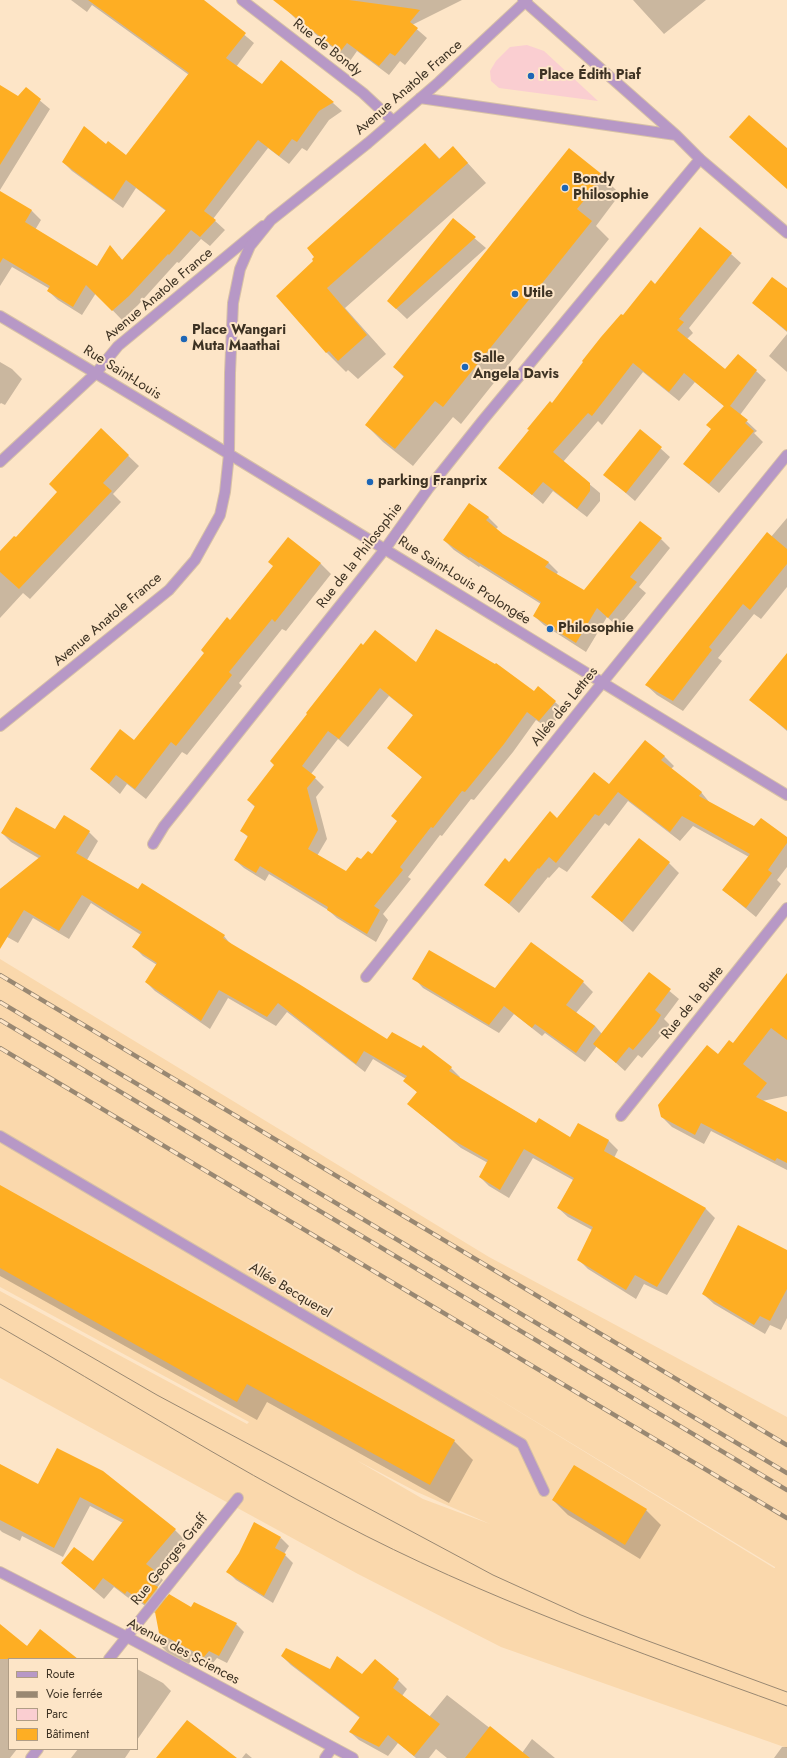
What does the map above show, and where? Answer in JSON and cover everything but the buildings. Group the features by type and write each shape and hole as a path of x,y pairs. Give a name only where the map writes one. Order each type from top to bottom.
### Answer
{"street":[{"name":"Rue de Bondy","path":"242,0 363,94 393,121"},
{"name":"Avenue Anatole France","path":"0,462 96,373 118,346 128,337 368,143 420,98 525,1"},
{"path":"525,1 676,135 700,159 787,233"},
{"path":"420,98 676,135"},
{"name":"Rue de la Philosophie","path":"153,844 164,826 385,548 428,489 483,420 700,159"},
{"name":"Avenue Anatole France","path":"0,726 169,590 195,560 220,515 225,492 229,454 230,373 235,297 240,269 250,246 271,220"},
{"name":"Rue Saint-Louis","path":"0,316 229,454"},
{"name":"Rue Saint-Louis Prolongée","path":"229,454 305,499 602,683 787,795"},
{"name":"Allée des Lettres","path":"366,977 787,455"},
{"name":"Rue de la Butte","path":"621,1116 787,908"},
{"name":"Allée Becquerel","path":"0,1136 522,1444 544,1491"},
{"name":"Rue Georges Graff","path":"111,1658 238,1498"},
{"name":"Avenue des Sciences","path":"0,1572 127,1637 353,1758"},
{"path":"325,1758 332,1748"},
{"path":"31,1758 37,1750"}],"shaded area":[{"path":"0,959 489,1257 787,1417 787,1748 501,1647 358,1574 0,1378 0,1291 247,1424 249,1422 0,1287","holes":["474,1384 775,1567 775,1568 774,1568","356,1460 417,1492 490,1524 423,1499"]}],"green space":[{"name":"Place Édith Piaf","path":"527,45 544,51 598,101 499,88 491,81 490,71 496,61 510,47"}],"tram line":[{"path":"0,1304 157,1395 493,1575 581,1615 787,1692"},
{"path":"0,1327 253,1475 339,1522 393,1549 448,1575 560,1622 787,1706"}],"railway":[{"path":"0,975 787,1445"},
{"path":"0,1002 787,1473"},
{"path":"0,1020 787,1490"},
{"path":"0,1048 787,1518"}],"place":[{"name":"Place Édith Piaf","path":"531,76"},
{"name":"Bondy Philosophie","path":"565,188"},
{"name":"Utile","path":"515,294"},
{"name":"Place Wangari Muta Maathai","path":"184,339"},
{"name":"Salle Angela Davis","path":"465,367"},
{"name":"parking Franprix","path":"370,482"},
{"name":"Philosophie","path":"550,629"}]}
